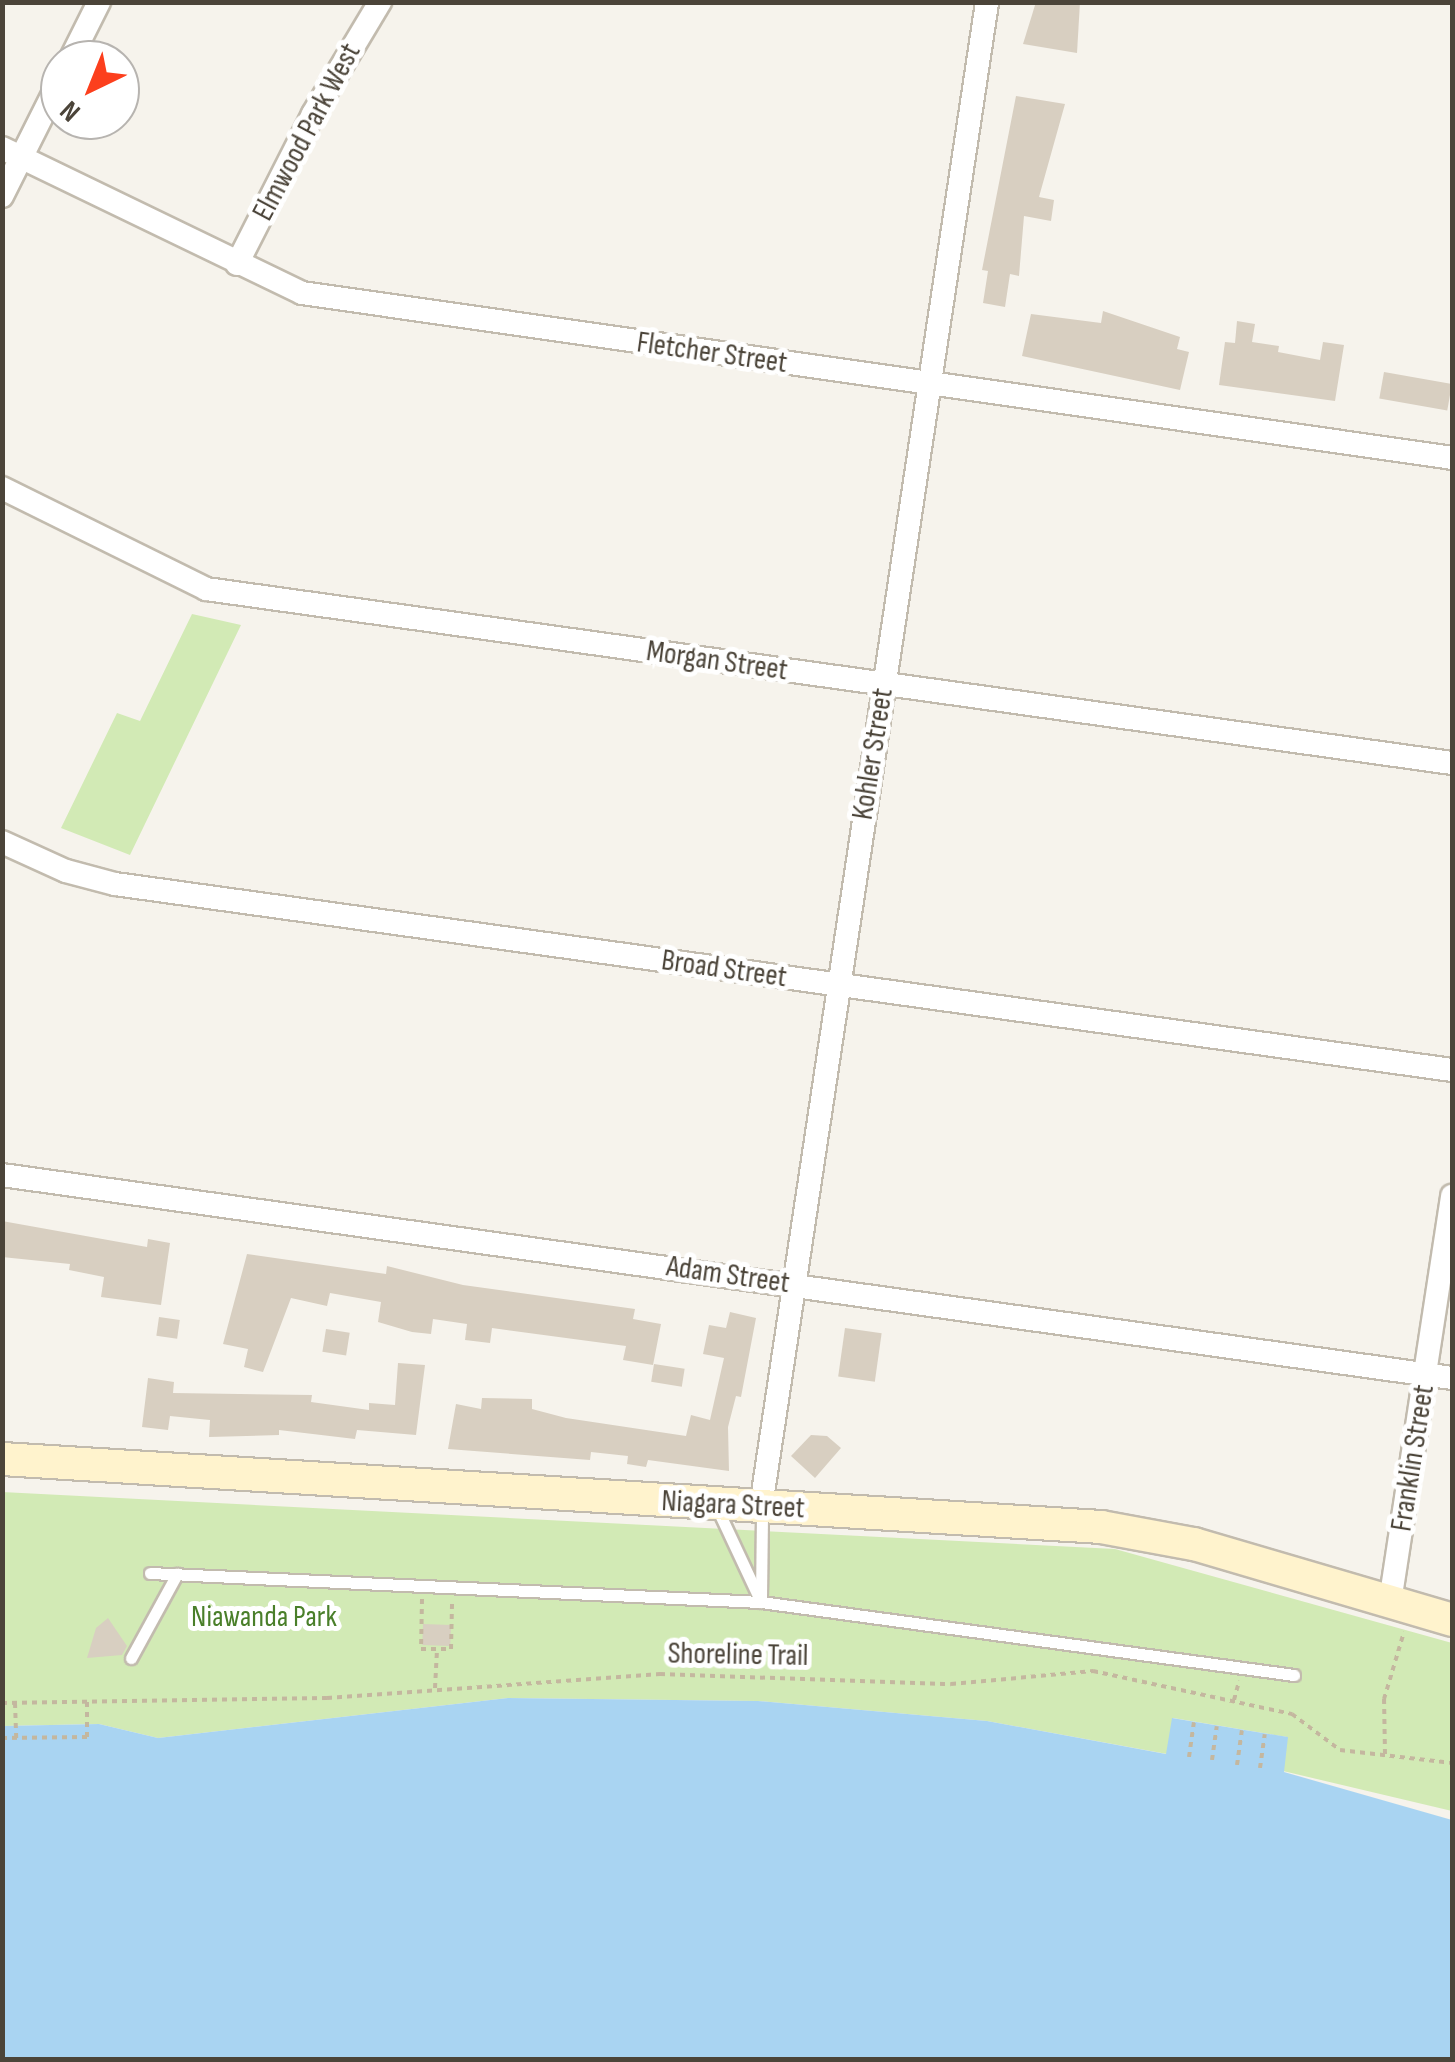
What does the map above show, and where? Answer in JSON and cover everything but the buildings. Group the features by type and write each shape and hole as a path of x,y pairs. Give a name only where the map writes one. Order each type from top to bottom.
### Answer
{"main road":[{"name":"Niagara Street","path":"2,1459 761,1506 1152,1535 1397,1615 1452,1620"}],"street":[{"path":"80,40 98,2"},
{"name":"Elmwood Park West","path":"238,264 313,114 380,2"},
{"name":"Kohler Street","path":"761,1506 987,2"},
{"path":"2,196 12,153 40,110"},
{"name":"Fletcher Street","path":"12,153 302,292 1452,458"},
{"name":"Morgan Street","path":"2,488 206,589 1452,764"},
{"name":"Broad Street","path":"2,842 66,871 114,884 1452,1070"},
{"name":"Adam Street","path":"2,1175 1452,1378"},
{"name":"Franklin Street","path":"1397,1615 1452,1196"}],"lane":[{"path":"716,1506 761,1602"},
{"path":"761,1506 766,1530 761,1602"},
{"path":"150,1573 761,1602 1294,1675"},
{"path":"131,1658 177,1574"}],"path":[{"path":"422,1584 420,1648 452,1650 453,1586"},
{"path":"1385,1754 1384,1698 1397,1615"},
{"path":"436,1688 437,1649"},
{"name":"Shoreline Trail","path":"2,1703 327,1698 660,1674 950,1684 1110,1672 1292,1714 1328,1746 1452,1763"},
{"path":"2,1738 87,1738 87,1700"},
{"path":"15,1703 16,1738"},
{"path":"1189,1757 1194,1722"},
{"path":"1212,1760 1217,1726"},
{"path":"1236,1765 1242,1730"},
{"path":"1260,1768 1265,1734"}],"green space":[{"path":"192,614 241,625 130,855 61,828 117,713 140,721"},
{"name":"Niawanda Park","path":"2,1492 1115,1549 1452,1643 1452,1811 1283,1771 1287,1737 1173,1718 1167,1754 987,1721 758,1701 508,1698 158,1738 99,1724 3,1726"}],"water":[{"path":"508,1698 758,1701 987,1721 1166,1754 1172,1718 1288,1737 1284,1772 1452,1820 1452,2059 3,2059 3,1726 99,1724 158,1738"}]}
